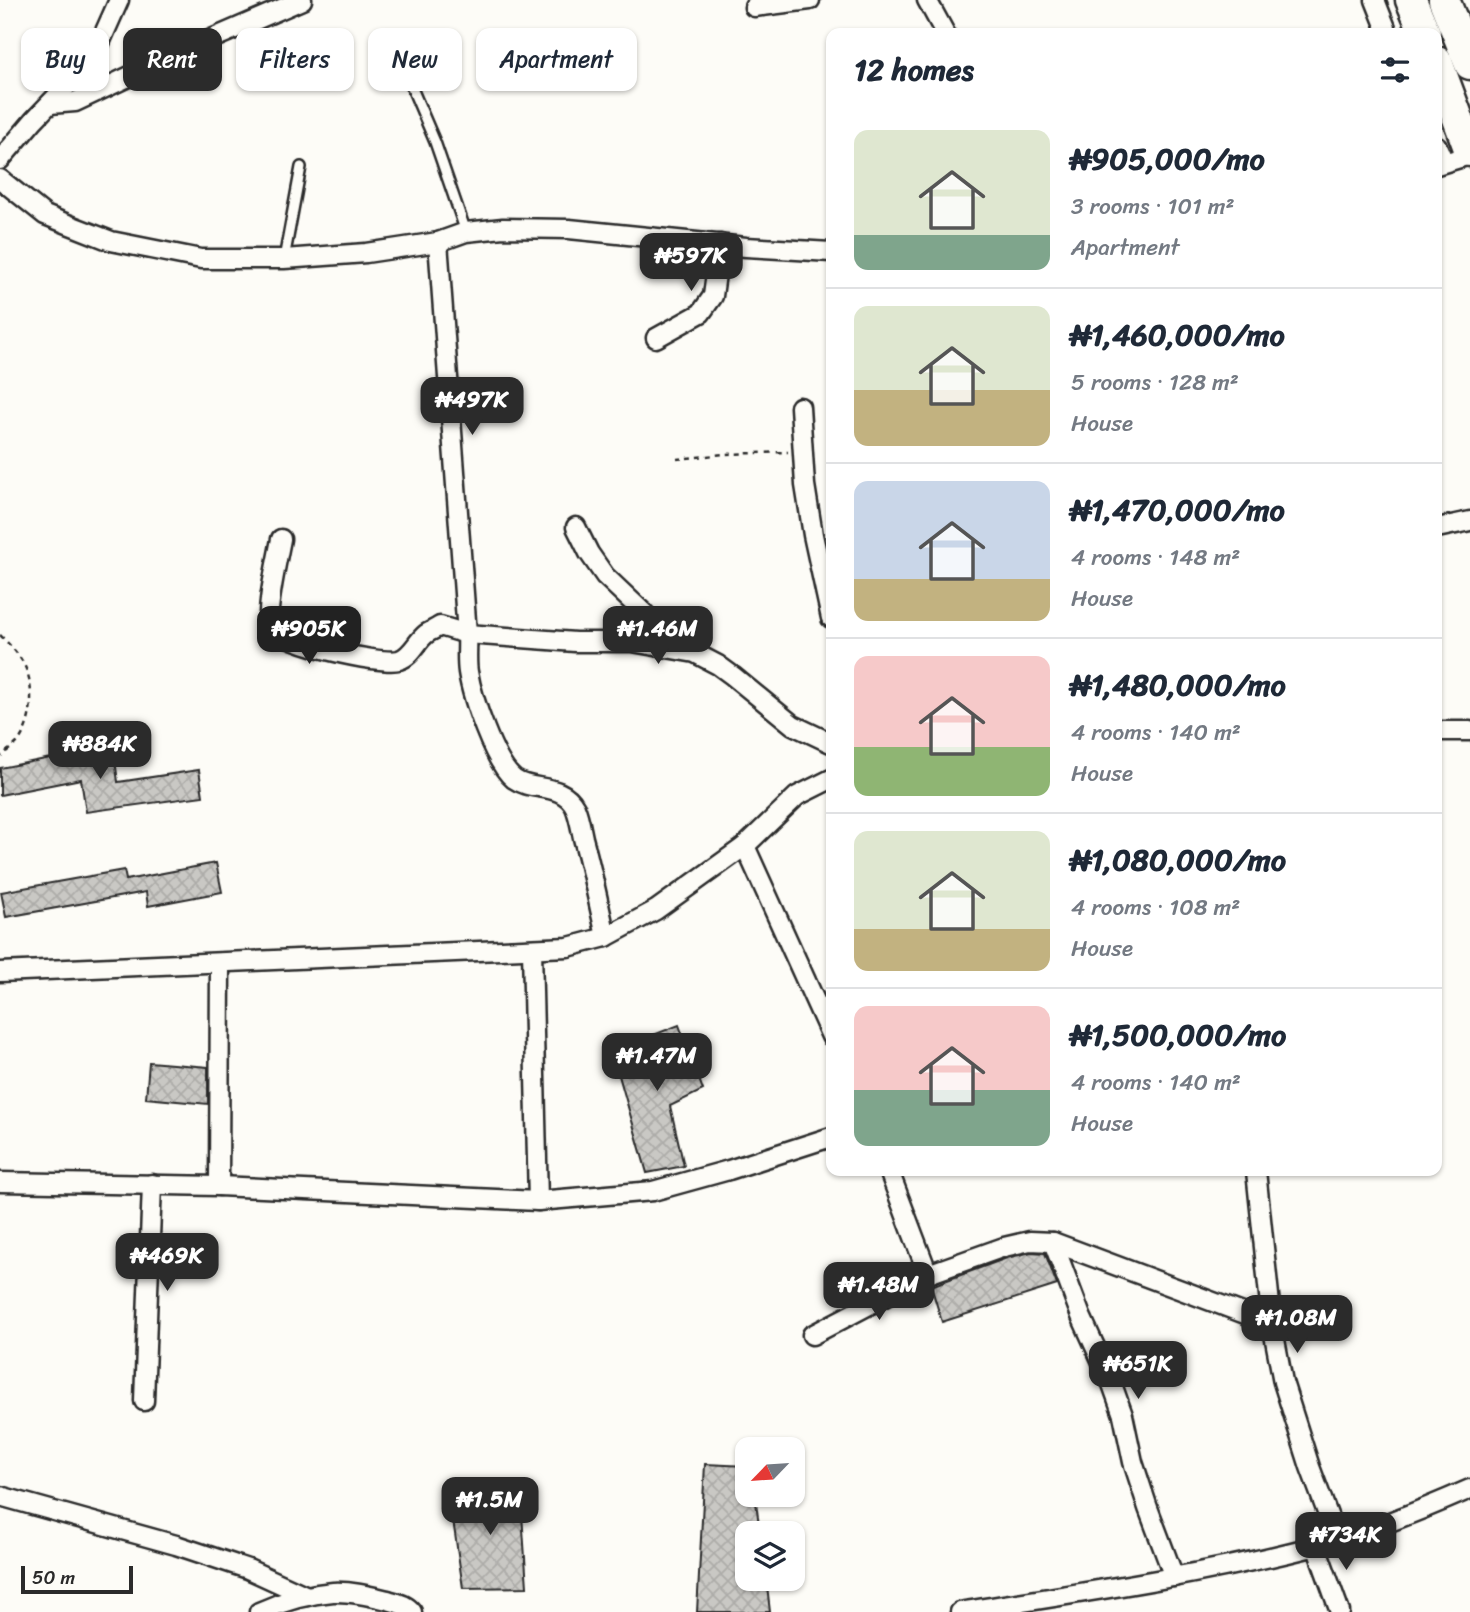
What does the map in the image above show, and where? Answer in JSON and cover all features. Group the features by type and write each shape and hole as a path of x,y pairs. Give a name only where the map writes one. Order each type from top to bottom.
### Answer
{"highway":[{"path":"1411,0 1423,28"},
{"path":"1444,0 1470,64"},
{"path":"1442,96 1451,156"}],"street":[{"path":"0,160 78,75 99,45 119,0"},
{"path":"50,104 75,102 302,0"},
{"path":"754,7 810,0"},
{"path":"928,0 942,28"},
{"path":"1375,0 1386,28"},
{"path":"0,178 45,215 111,241 201,259 284,259 366,253 438,242 466,232 503,228 569,229 720,244 826,251"},
{"path":"438,242 468,671 490,744 501,763 514,779 554,790 566,797 575,807 606,937"},
{"path":"656,338 701,313 713,296 720,244"},
{"path":"800,407 805,485 826,595"},
{"path":"1442,527 1470,521"},
{"path":"576,527 605,576 645,614 664,648"},
{"path":"281,539 269,623 274,631 310,646 377,660 398,660 411,652 425,635 440,626 467,634 575,642 632,642 695,653 718,665 793,725 826,741"},
{"path":"1442,731 1470,731"},
{"path":"0,972 568,947 606,937 656,910 745,846 797,796 826,782"},
{"path":"745,846 826,1025"},
{"path":"532,949 538,1201"},
{"path":"219,1186 220,963"},
{"path":"0,1182 219,1186 538,1201 653,1191 826,1139"},
{"path":"891,1176 928,1274"},
{"path":"1257,1176 1272,1324 1283,1382 1310,1467 1337,1539"},
{"path":"144,1401 152,1184"},
{"path":"812,1335 928,1274 1004,1247 1030,1241 1053,1242 1272,1324"},
{"path":"1053,1242 1112,1384 1123,1415 1133,1462 1174,1577"},
{"path":"960,1612 1174,1577 1316,1546 1393,1521 1470,1489"},
{"path":"0,1496 176,1545 248,1569 307,1596"},
{"path":"1316,1546 1340,1612"},
{"path":"259,1612 307,1596 336,1592 398,1603 412,1612"}],"lane":[{"path":"413,91 435,142 466,232"},
{"path":"284,259 301,167"}],"path":[{"path":"677,458 802,453"},
{"path":"0,635 16,651 26,669 30,698 27,725 17,743 0,757"}],"building":[{"path":"86,751 87,755 114,752 118,782 199,770 203,796 86,812 81,779 0,795 0,768"},
{"path":"216,863 222,892 148,906 146,892 6,917 1,892 124,870 126,880"},
{"path":"679,1025 703,1090 670,1106 684,1166 647,1173 612,1051"},
{"path":"149,1062 208,1067 208,1104 146,1098"},
{"path":"1031,1252 1045,1253 1057,1285 942,1322 931,1286"},
{"path":"705,1464 735,1465 735,1507 757,1507 758,1521 735,1521 735,1591 768,1591 770,1612 697,1612"},
{"path":"520,1485 527,1587 463,1588 449,1493"}]}
